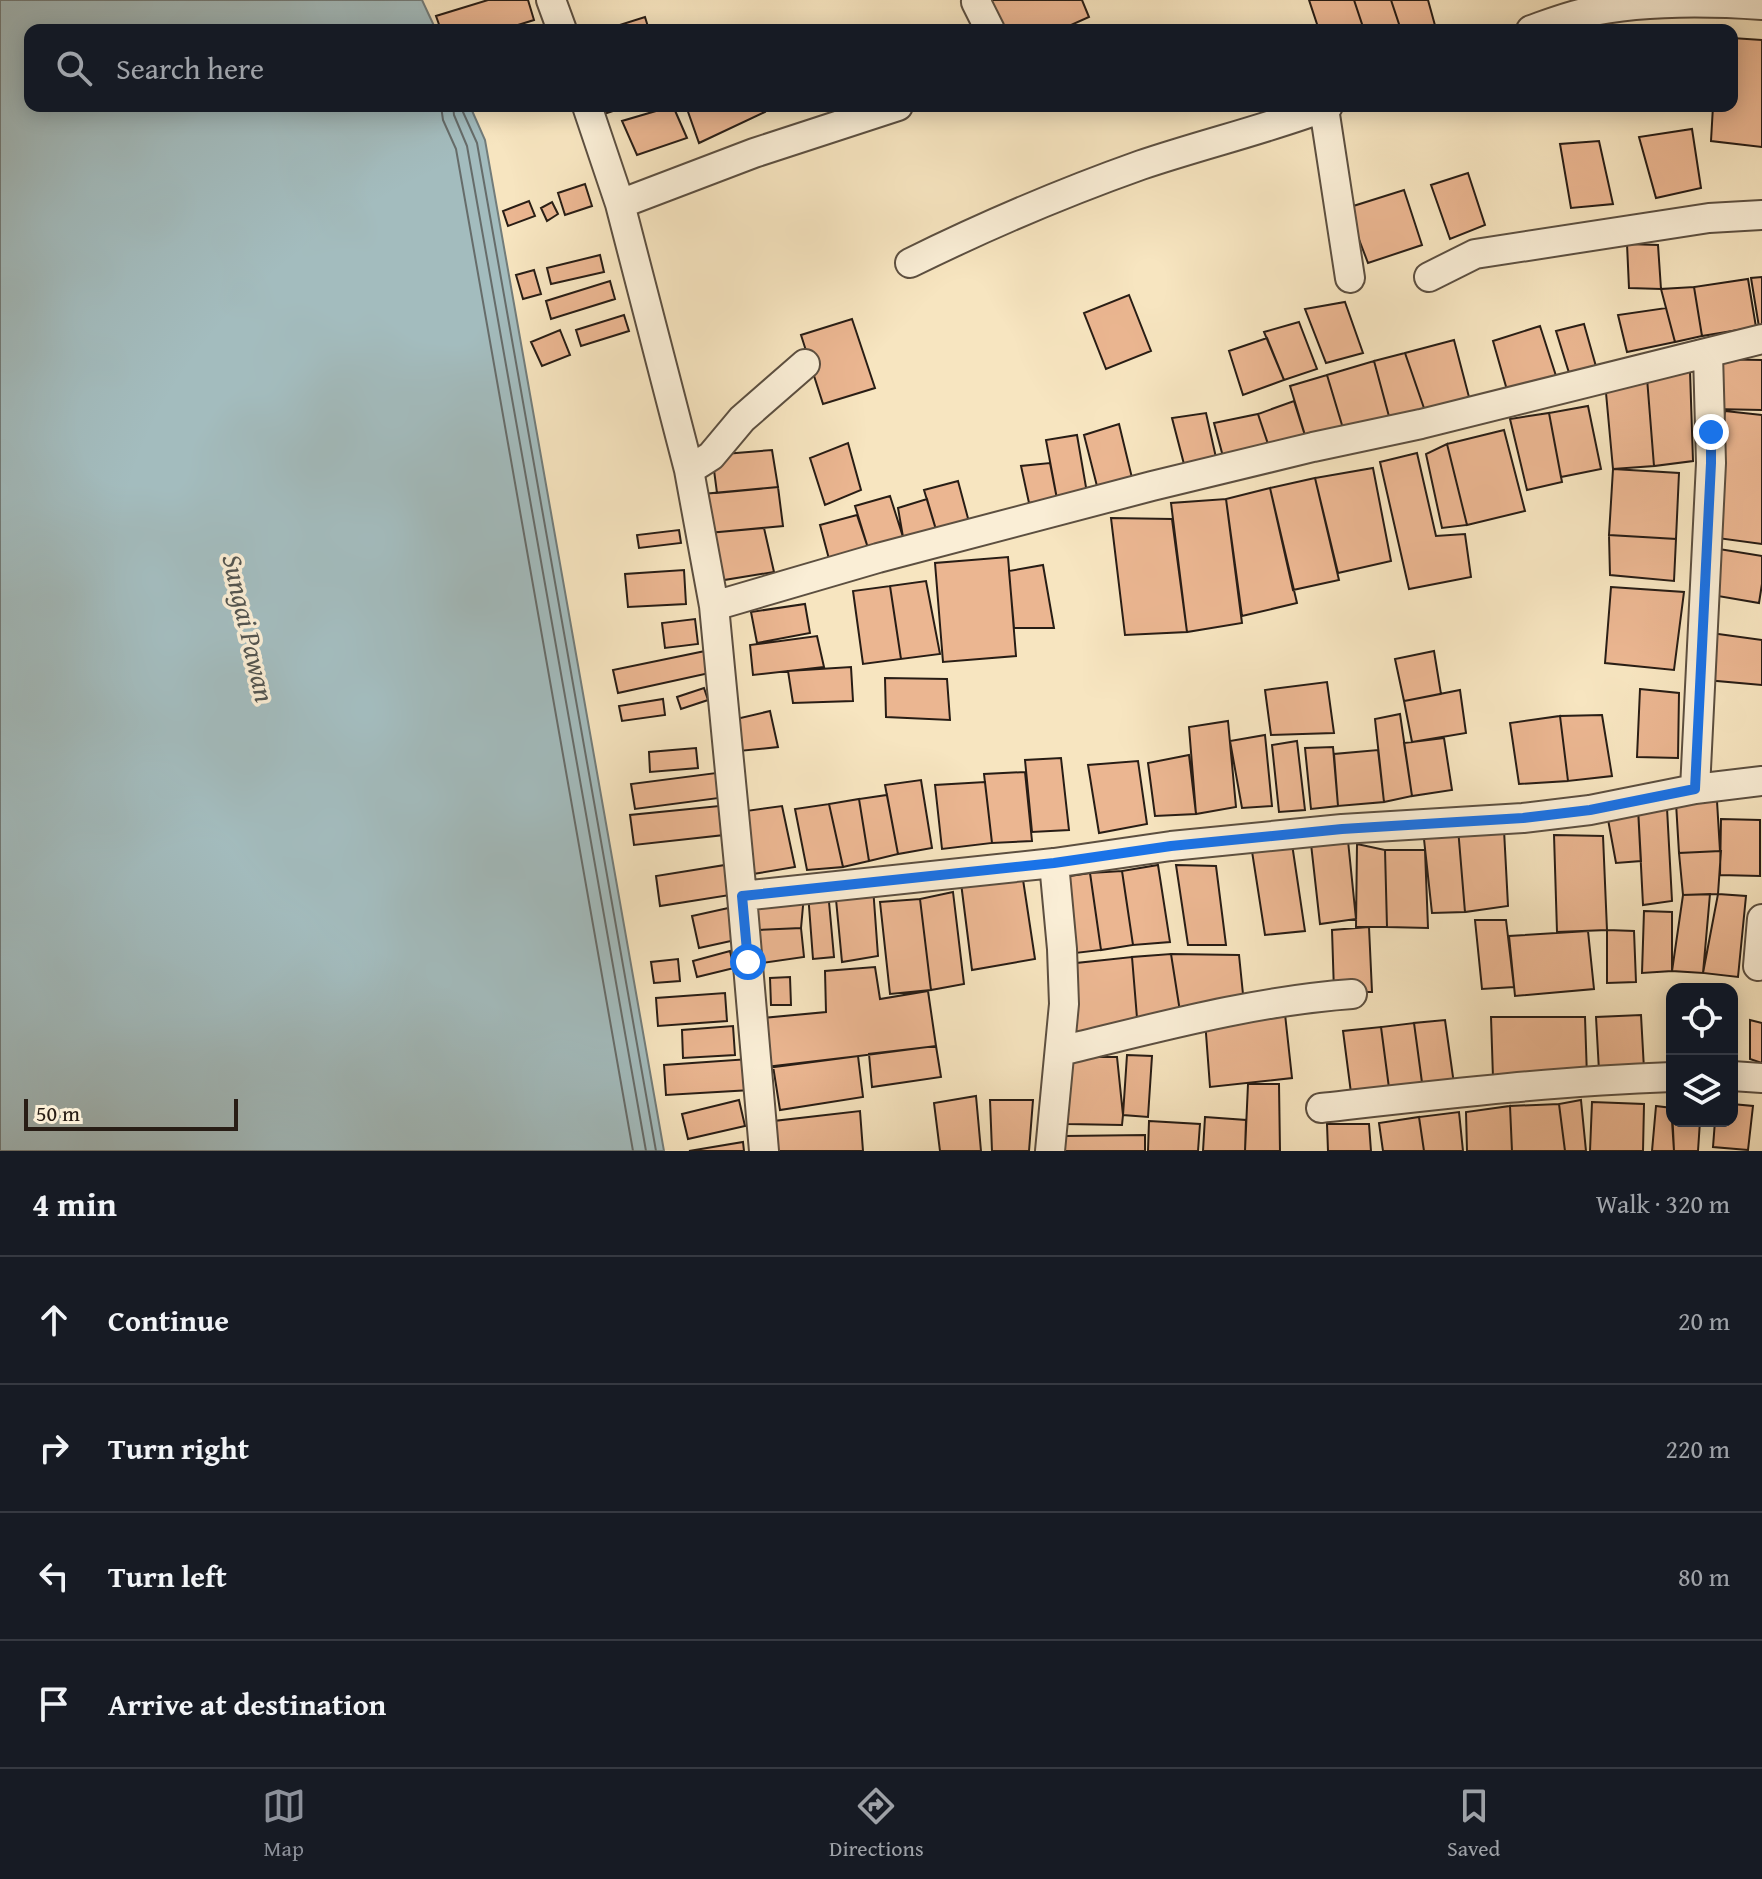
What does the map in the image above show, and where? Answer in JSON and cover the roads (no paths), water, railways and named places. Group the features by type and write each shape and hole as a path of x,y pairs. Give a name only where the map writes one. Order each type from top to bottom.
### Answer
{"street":[{"path":"551,0 560,24"},
{"path":"977,0 987,24"},
{"path":"1549,24 1583,13 1639,5 1716,2 1762,5"},
{"path":"589,112 620,204 689,470 714,606 764,1151"},
{"path":"620,204 754,153 880,112"},
{"path":"910,263 1049,199 1142,165 1310,112"},
{"path":"1327,112 1350,278"},
{"path":"1429,277 1475,254 1709,218 1762,215"},
{"path":"714,606 1038,515 1762,339"},
{"path":"1695,789 1711,463 1708,354"},
{"path":"689,470 711,456 742,419 805,364"},
{"path":"742,896 1326,830 1523,818 1762,781"},
{"path":"1050,1151 1064,1004 1054,863"},
{"path":"1758,966 1762,919"},
{"path":"1060,1051 1262,1005 1306,997 1352,994"},
{"path":"1738,1076 1762,1078"},
{"path":"1321,1108 1666,1077"}],"water":[{"name":"Sungai Pawan","path":"0,0 422,0 433,24 24,24 24,112 473,112 485,140 664,1151 0,1151"}]}
